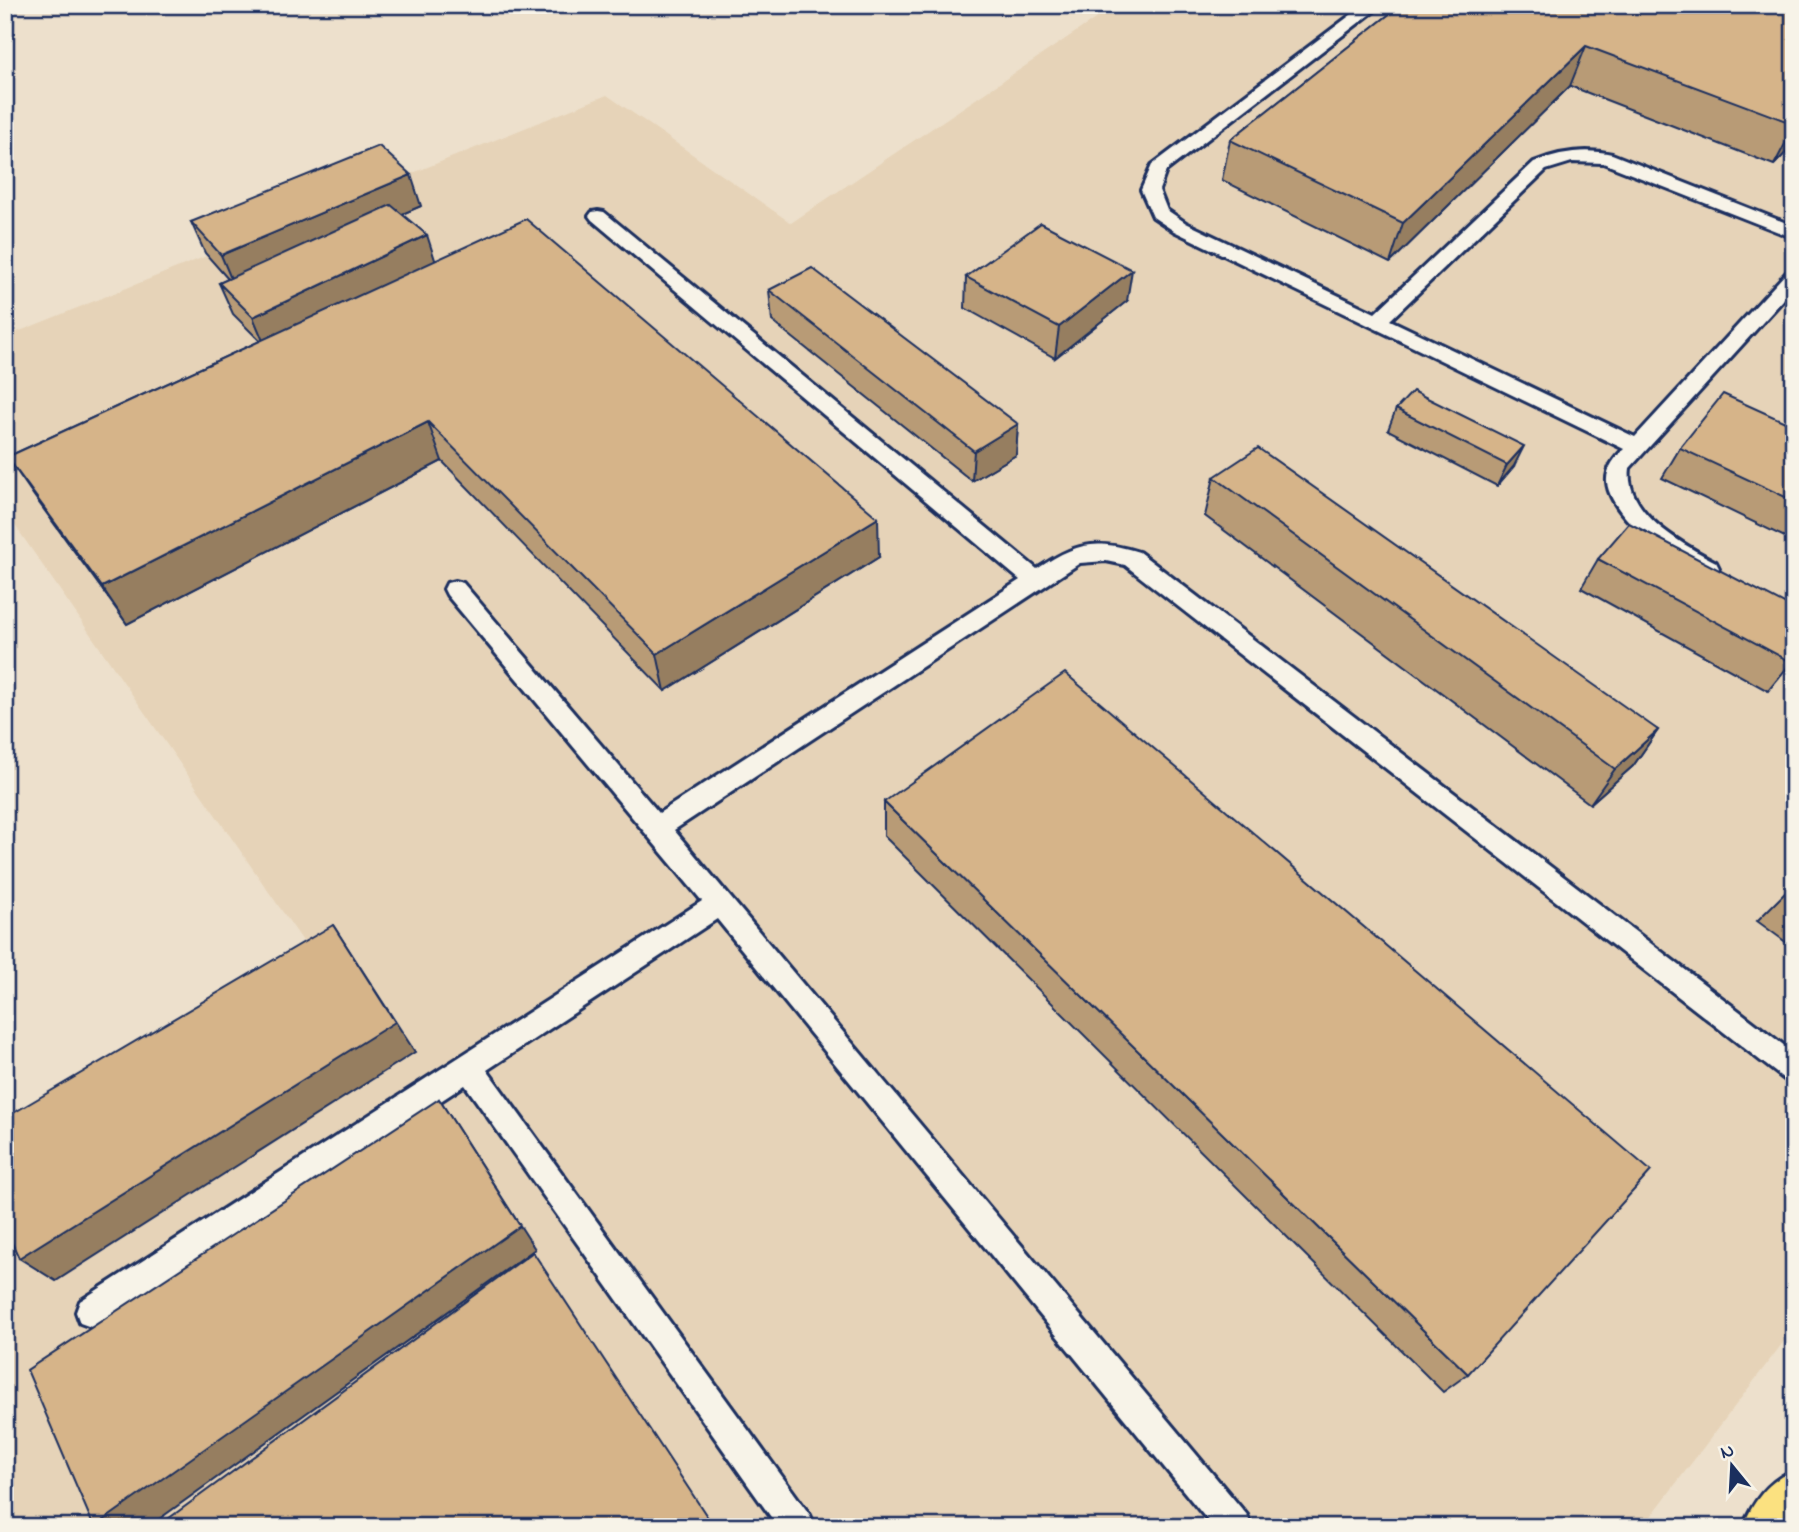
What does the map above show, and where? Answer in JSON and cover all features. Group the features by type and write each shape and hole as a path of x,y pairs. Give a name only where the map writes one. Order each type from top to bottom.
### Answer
{"main road":[{"path":"1769,1527 1794,1496"}],"lane":[{"path":"1374,5 1158,169 1150,190 1159,213 1180,226 1638,446"},
{"path":"1378,321 1540,166 1556,158 1577,155 1606,158 1794,233"},
{"path":"598,216 1035,580"},
{"path":"1720,575 1675,546 1630,509 1619,492 1619,468 1794,276"},
{"path":"657,828 1075,555 1106,553 1130,558 1794,1070"},
{"path":"454,589 720,903 1235,1527"},
{"path":"91,1312 720,903"},
{"path":"468,1066 798,1527"}],"shaded area":[{"path":"1116,5 1794,5 1794,1328 1643,1527 5,1527 5,1149 307,947 5,511 5,337 607,95 791,223"}],"building":[{"path":"1401,5 1794,5 1794,124 1586,46 1403,223 1230,140"},
{"path":"379,146 411,175 221,255 191,222"},
{"path":"391,205 427,235 253,317 219,283"},
{"path":"526,219 878,518 657,654 428,422 102,587 7,457"},
{"path":"1041,223 1132,270 1059,327 966,277"},
{"path":"812,268 1018,424 974,451 769,290"},
{"path":"1413,391 1524,446 1507,465 1396,409"},
{"path":"1723,394 1794,426 1794,501 1680,448"},
{"path":"1258,448 1658,730 1615,769 1214,477"},
{"path":"1629,523 1794,609 1794,659 1791,662 1598,559"},
{"path":"1065,673 1651,1171 1468,1374 884,802"},
{"path":"333,925 395,1022 19,1258 5,1228 5,1118"},
{"path":"439,1099 520,1226 94,1527 27,1370"},
{"path":"533,1252 714,1527 157,1527"}]}
